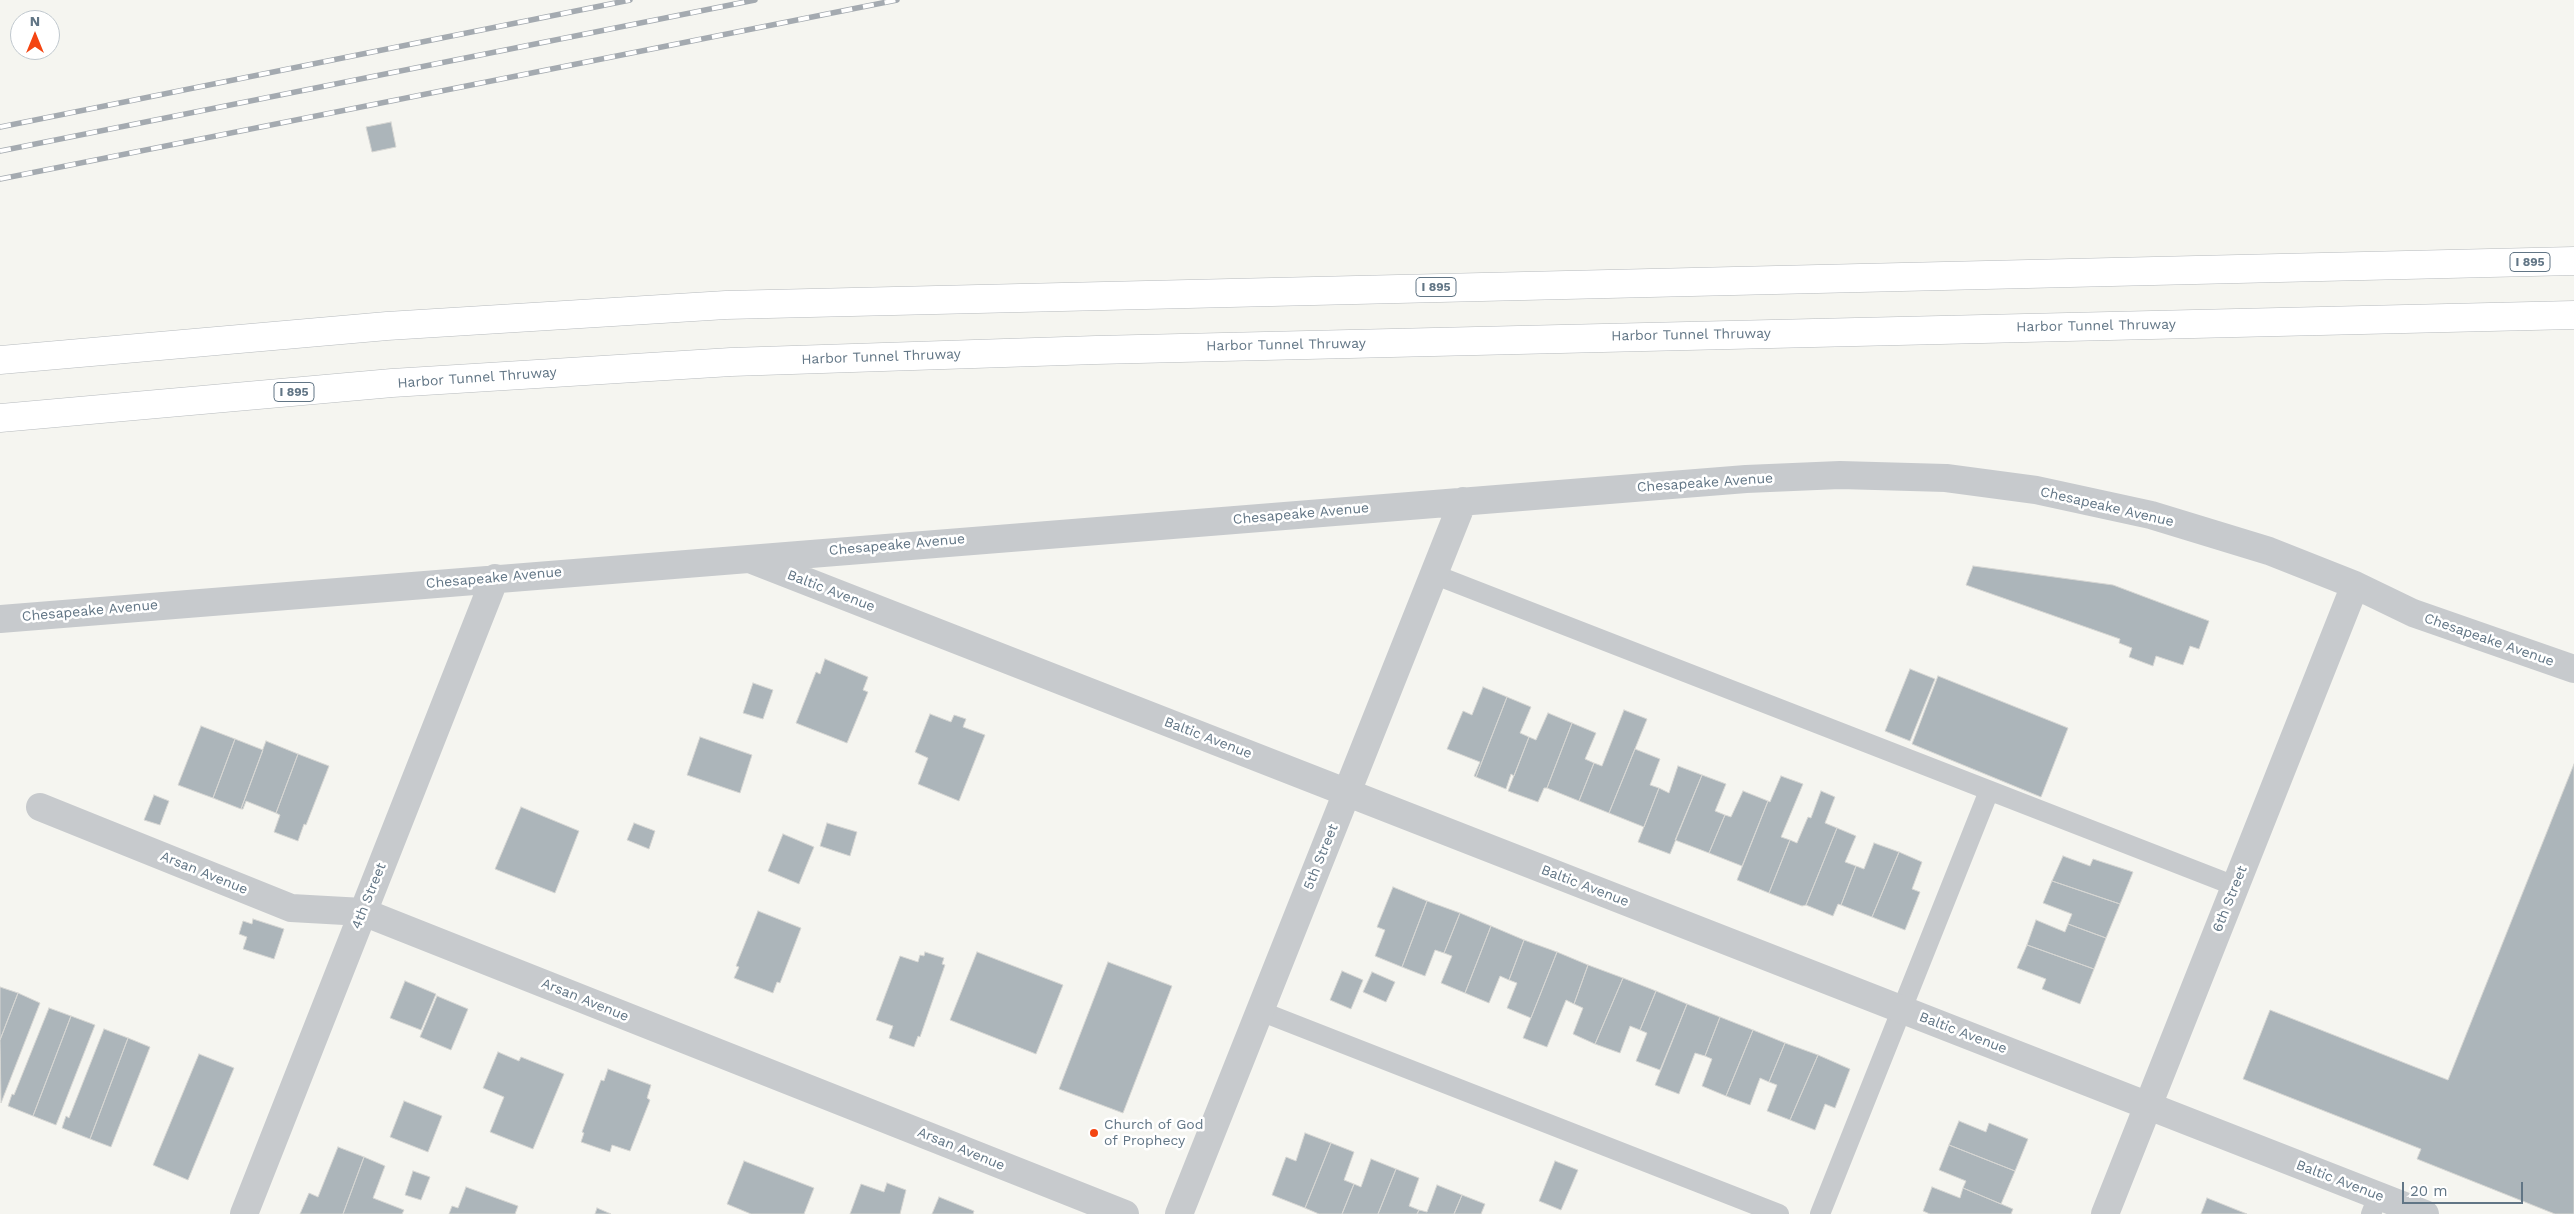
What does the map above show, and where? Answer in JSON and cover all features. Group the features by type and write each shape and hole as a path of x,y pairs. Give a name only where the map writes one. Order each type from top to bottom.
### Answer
{"highway":[{"name":"I 895","path":"0,360 67,352 387,326 726,305 2574,261"},
{"name":"Harbor Tunnel Thruway","path":"0,418 382,384 731,362 1096,350 2574,315"}],"street":[{"name":"Chesapeake Avenue","path":"0,619 746,557 1746,479 1840,475 1946,478 2036,490 2151,515 2269,551 2355,585 2413,613 2574,669"},
{"name":"5th Street","path":"1179,1214 1463,501"},
{"name":"Baltic Avenue","path":"746,557 2148,1106 2375,1205 2425,1214"},
{"name":"4th Street","path":"244,1214 495,578"},
{"name":"6th Street","path":"2106,1214 2355,585"},
{"name":"Arsan Avenue","path":"40,807 291,908 363,912 1125,1214"}],"lane":[{"path":"1434,574 2235,886"},
{"path":"1820,1214 1989,790"},
{"path":"1260,1011 1779,1214"}],"building":[{"path":"391,122 396,147 372,152 366,127"},
{"path":"1973,566 2113,585 2209,621 2199,649 2190,646 2183,665 2156,656 2153,666 2129,657 2132,648 2119,643 2120,639 1966,585"},
{"path":"825,659 868,677 863,690 868,692 847,743 796,723 816,672 820,674"},
{"path":"1910,669 1935,679 1910,741 1885,731"},
{"path":"1938,676 2068,728 2041,797 1912,744"},
{"path":"753,683 773,690 763,719 743,713"},
{"path":"1483,687 1507,697 1476,777 1474,776 1480,762 1447,749 1463,711 1472,715"},
{"path":"1507,697 1531,707 1520,733 1529,737 1514,776 1511,774 1506,789 1476,777"},
{"path":"1624,710 1647,719 1609,813 1579,801 1594,763 1602,766"},
{"path":"1548,713 1572,723 1547,788 1544,788 1538,802 1508,791 1529,737 1536,740"},
{"path":"930,714 951,722 954,715 966,719 963,727 985,735 959,801 918,784 928,758 915,752"},
{"path":"1572,723 1596,733 1585,759 1594,763 1579,801 1547,788"},
{"path":"201,726 235,739 213,798 178,785"},
{"path":"700,737 752,755 740,793 687,775"},
{"path":"235,739 263,750 241,809 213,798"},
{"path":"266,741 298,754 276,813 246,801 243,809 241,809"},
{"path":"1635,749 1660,759 1650,785 1659,788 1644,827 1609,813"},
{"path":"298,754 329,766 298,841 274,832 280,815 276,813"},
{"path":"2574,764 2574,1214 2555,1214 2417,1159 2421,1149 2243,1079 2270,1010 2448,1080"},
{"path":"1678,766 1702,775 1670,854 1638,842 1659,788 1669,793"},
{"path":"1702,775 1726,784 1715,811 1725,815 1709,853 1675,840"},
{"path":"1781,776 1803,784 1781,837 1790,840 1769,893 1737,880 1768,801 1770,802"},
{"path":"1743,791 1768,801 1742,866 1709,853 1725,815 1731,817"},
{"path":"1821,791 1835,797 1825,823 1837,828 1806,905 1802,906 1769,893 1790,840 1797,843 1808,817 1811,818"},
{"path":"154,795 169,801 160,825 144,820"},
{"path":"521,807 579,831 555,893 495,869"},
{"path":"634,823 655,831 649,849 627,840"},
{"path":"827,823 857,832 850,856 820,846"},
{"path":"1837,828 1856,836 1845,862 1856,866 1841,905 1838,904 1833,916 1806,905"},
{"path":"783,834 814,847 799,884 768,871"},
{"path":"1874,843 1899,852 1872,917 1841,905 1856,866 1864,869"},
{"path":"1899,852 1922,862 1912,889 1920,892 1905,930 1872,917"},
{"path":"2063,856 2090,866 2093,859 2133,872 2120,904 2052,881"},
{"path":"2052,881 2120,904 2106,938 2068,924 2072,914 2043,903"},
{"path":"1393,887 1427,901 1402,967 1375,956 1385,930 1377,927"},
{"path":"1427,901 1460,913 1444,953 1435,950 1425,976 1402,967"},
{"path":"758,911 801,928 780,983 777,982 773,993 734,978 739,967 736,966"},
{"path":"1460,913 1491,926 1465,993 1441,983 1452,956 1444,953"},
{"path":"253,919 284,929 274,959 243,949 247,937 239,934 243,921 252,924"},
{"path":"2036,920 2065,932 2068,924 2106,938 2094,969 2027,945"},
{"path":"1491,926 1524,940 1509,980 1500,976 1489,1003 1465,993"},
{"path":"1524,940 1557,952 1531,1018 1507,1008 1517,983 1509,980"},
{"path":"2027,945 2094,969 2080,1004 2042,989 2046,979 2017,968"},
{"path":"925,952 944,958 942,964 945,965 920,1037 918,1036 914,1047 889,1038 893,1026 876,1020 900,956 918,962 920,955 924,956"},
{"path":"977,952 1063,985 1036,1054 950,1020"},
{"path":"1557,952 1588,965 1574,1004 1566,1000 1547,1047 1523,1038"},
{"path":"1108,962 1172,986 1123,1113 1059,1089"},
{"path":"1588,965 1623,978 1595,1044 1573,1034 1583,1008 1574,1004"},
{"path":"1342,971 1363,980 1351,1009 1330,1000"},
{"path":"1372,972 1395,982 1386,1002 1363,992"},
{"path":"1623,978 1656,991 1640,1030 1630,1026 1620,1053 1595,1044"},
{"path":"405,981 436,994 421,1030 390,1018"},
{"path":"0,987 18,993 0,1040"},
{"path":"1656,991 1687,1004 1660,1070 1636,1061 1647,1033 1640,1030"},
{"path":"18,993 40,1003 1,1103 0,1040"},
{"path":"437,996 468,1009 451,1050 420,1037"},
{"path":"1687,1004 1720,1017 1705,1056 1695,1053 1679,1094 1655,1085"},
{"path":"49,1008 71,1016 33,1116 8,1106"},
{"path":"71,1016 95,1025 56,1125 33,1116"},
{"path":"1720,1017 1753,1030 1726,1096 1702,1086 1712,1059 1705,1056"},
{"path":"104,1029 128,1038 90,1139 62,1128 66,1116 69,1118"},
{"path":"1753,1030 1785,1043 1769,1082 1760,1078 1750,1105 1726,1096"},
{"path":"128,1038 150,1047 111,1147 90,1139"},
{"path":"1785,1043 1818,1055 1790,1120 1767,1111 1777,1085 1769,1082"},
{"path":"498,1052 519,1061 521,1057 564,1074 533,1149 490,1132 504,1097 483,1088"},
{"path":"199,1054 234,1068 188,1180 153,1165"},
{"path":"1818,1055 1850,1069 1835,1108 1825,1104 1815,1130 1790,1120"},
{"path":"608,1069 651,1085 647,1098 650,1100 630,1151 612,1145 610,1152 581,1142 584,1133 582,1132 601,1080 604,1081"},
{"path":"404,1101 442,1116 428,1152 390,1137"},
{"path":"1959,1121 1986,1132 1989,1123 2028,1139 2015,1171 1949,1145"},
{"path":"1305,1133 1331,1143 1305,1208 1272,1195 1286,1157 1296,1161"},
{"path":"1331,1143 1354,1152 1344,1180 1354,1184 1342,1214 1319,1214 1305,1208"},
{"path":"1949,1145 2015,1171 2001,1204 1963,1188 1966,1181 1939,1170"},
{"path":"338,1147 364,1157 343,1214 300,1214 309,1193 318,1197"},
{"path":"364,1157 385,1166 373,1198 404,1210 402,1214 343,1214"},
{"path":"1371,1159 1396,1169 1378,1214 1342,1214 1354,1184 1361,1187"},
{"path":"744,1161 814,1188 804,1214 751,1214 727,1204"},
{"path":"1555,1161 1578,1170 1561,1210 1539,1201"},
{"path":"1396,1169 1419,1178 1409,1206 1419,1210 1417,1214 1378,1214"},
{"path":"413,1171 430,1177 421,1200 405,1195"},
{"path":"887,1183 906,1190 900,1214 850,1214 861,1184 884,1192"},
{"path":"1437,1185 1462,1195 1454,1214 1417,1214 1419,1210 1427,1212"},
{"path":"466,1187 518,1206 515,1214 449,1214 452,1206 458,1208"},
{"path":"1932,1187 1960,1198 1963,1188 2013,1209 2011,1214 1930,1214 1923,1211"},
{"path":"1462,1195 1485,1204 1481,1214 1454,1214"},
{"path":"939,1197 974,1211 973,1214 932,1214"},
{"path":"2207,1198 2247,1214 2201,1214"},
{"path":"597,1208 611,1214 595,1214"}],"railway":[{"path":"0,127 630,0"},
{"path":"0,151 755,0"},
{"path":"0,179 897,0"}],"place":[{"name":"Church of God of Prophecy","path":"1094,1133"}]}
